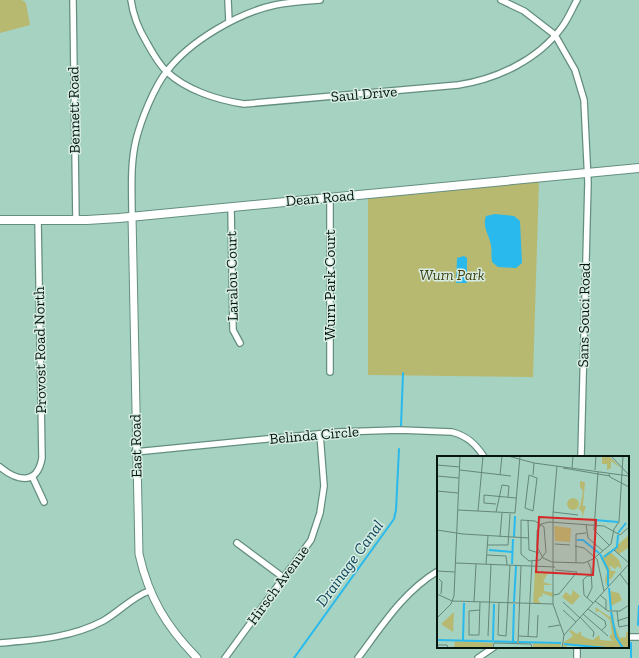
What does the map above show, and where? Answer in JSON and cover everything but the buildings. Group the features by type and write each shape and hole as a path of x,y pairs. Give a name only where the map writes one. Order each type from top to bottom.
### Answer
{"main road":[{"name":"Dean Road","path":"0,220 76,220 132,216 639,168"}],"street":[{"name":"Bennett Road","path":"72,0 76,220"},
{"path":"130,0 143,37 166,71"},
{"path":"228,0 229,22"},
{"path":"132,216 132,177 136,141 149,104 166,71 184,53 220,26 248,13 275,5 320,0"},
{"path":"501,0 524,11 555,35"},
{"name":"Saul Drive","path":"166,71 178,80 214,98 244,104 475,82 490,78 520,64 543,47 563,26 577,0"},
{"name":"Sans Souci Road","path":"555,35 575,70 584,100 587,126 586,173 588,182 581,456"},
{"name":"Wurn Park Court","path":"330,197 330,372"},
{"name":"Laralou Court","path":"231,207 233,330 240,343"},
{"name":"East Road","path":"132,216 138,540 142,568 149,590 169,627 197,658"},
{"name":"Provost Road North","path":"32,476 38,471 42,458 38,220"},
{"name":"Belinda Circle","path":"136,452 368,430 452,432 469,439 475,444 483,456"},
{"name":"Hirsch Avenue","path":"225,658 311,540 320,513 324,473 320,434"},
{"path":"0,467 13,477 20,478 32,476 44,502"},
{"path":"237,542 284,578"},
{"path":"358,658 402,600 412,590 437,572"},
{"path":"0,643 55,637 84,630 113,615 149,590"},
{"path":"478,658 493,648"}],"green space":[{"path":"0,0 22,0 26,3 30,25 0,33"},
{"name":"Wurn Park","path":"539,181 533,377 368,375 368,198"}],"water":[{"path":"495,214 514,216 520,221 522,263 516,268 498,267 492,262 491,245 485,227 485,220 486,216"},
{"path":"464,256 467,258 467,283 456,283 457,258"}],"waterway":[{"path":"401,426 403,373"},
{"name":"Drainage Canal","path":"294,658 394,519 396,510 399,449"},
{"name":"Drainage Canal","path":"638,625 639,606"},
{"name":"Drainage Canal","path":"631,643 631,658"}]}
